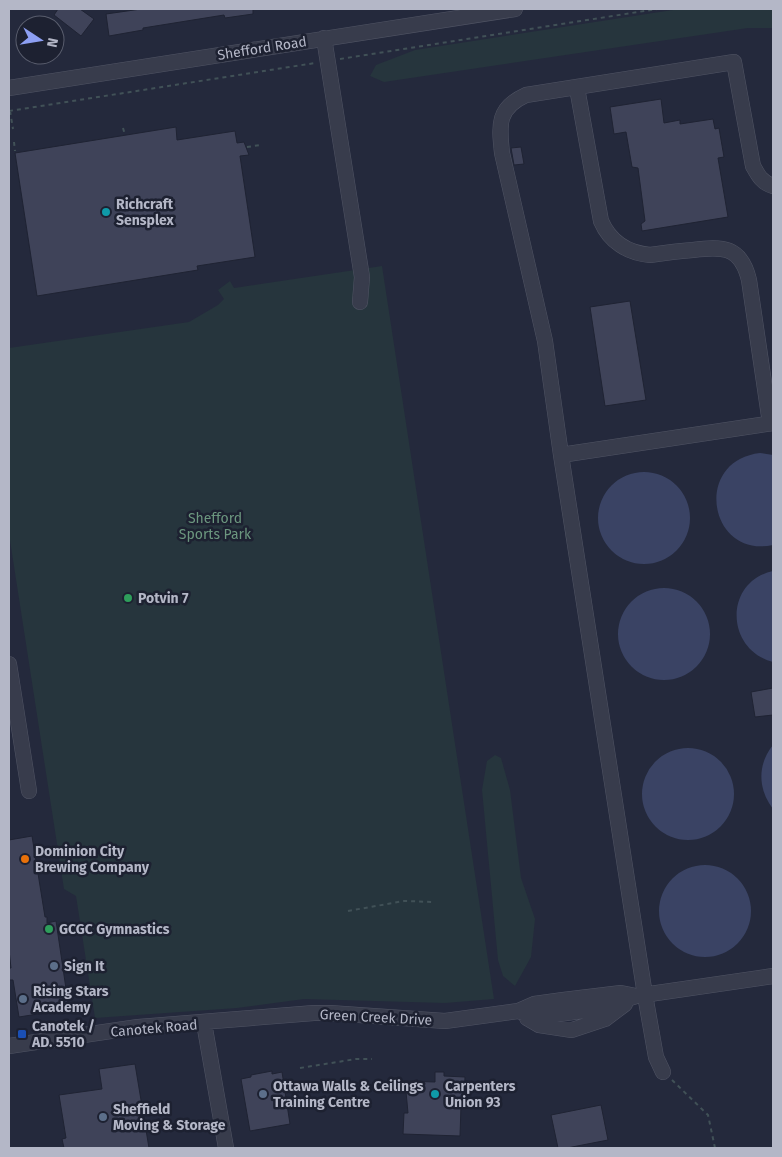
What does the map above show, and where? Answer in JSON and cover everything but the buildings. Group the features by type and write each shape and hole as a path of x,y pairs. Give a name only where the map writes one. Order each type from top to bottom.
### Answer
{"street":[{"name":"Shefford Road","path":"9,88 515,9"},
{"path":"324,38 362,277 360,302"},
{"path":"663,1072 656,1058 641,995 545,341 502,153 501,118 508,107 516,100 536,93 734,62 753,166 759,177 767,184 773,186"},
{"path":"561,455 772,423 747,271 736,254 720,247 650,255 625,248 609,236 601,221 577,88"},
{"path":"9,664 28,791"},
{"path":"641,995 773,976"},
{"name":"Green Creek Drive","path":"204,1023 330,1013 444,1021 518,1011 538,1017 594,1009 641,995"},
{"name":"Canotek Road","path":"9,1046 138,1027 204,1023 226,1148"}],"path":[{"path":"10,111 12,129"},
{"path":"124,128 125,135"},
{"path":"14,142 15,152"},
{"path":"247,147 260,146"},
{"path":"348,911 404,902 434,902"},
{"path":"300,1068 356,1058 372,1059"},
{"path":"663,1072 708,1115 715,1148"}],"green space":[{"path":"679,9 773,9 773,28 748,28 384,82 370,76 376,65 415,50"},
{"name":"Shefford Sports Park","path":"382,266 494,999 445,1003 304,999 237,1008 95,1018 76,896 64,889 9,534 9,348 189,322 218,305 224,299 218,290 230,281 234,288"},
{"path":"495,755 501,758 510,790 521,878 535,919 531,957 515,986 503,976 498,960 482,790 487,761"}],"water":[{"path":"760,453 773,455 773,545 751,545 734,538 723,524 717,507 717,489 724,473 738,460"},
{"path":"644,472 662,475 677,485 687,500 690,518 687,536 677,551 662,561 644,564 626,561 611,551 601,536 598,518 601,500 611,485 626,475"},
{"path":"773,571 773,662 757,655 746,644 739,630 737,616 739,601 746,588 757,578"},
{"path":"664,588 682,591 697,601 707,616 710,634 707,652 697,667 682,677 664,680 646,677 631,667 621,652 618,634 621,616 631,601 646,591"},
{"path":"773,745 773,809 764,793 761,777 764,761"},
{"path":"688,748 706,751 721,761 731,776 734,794 731,812 721,827 706,837 688,840 670,837 655,827 645,812 642,794 645,776 655,761 670,751"},
{"path":"705,865 723,868 738,878 748,893 751,911 748,929 738,944 723,954 705,957 687,954 672,944 662,929 659,911 662,893 672,878 687,868"}],"place":[{"name":"Richcraft Sensplex","path":"106,212"},
{"name":"Potvin 7","path":"128,598"},
{"name":"Dominion City Brewing Company","path":"25,859"},
{"name":"GCGC Gymnastics","path":"49,929"},
{"name":"Sign It","path":"54,966"},
{"name":"Rising Stars Academy","path":"23,999"},
{"name":"Canotek / AD. 5510","path":"22,1034"},
{"name":"Ottawa Walls & Ceilings Training Centre","path":"263,1094"},
{"name":"Carpenters Union 93","path":"435,1094"},
{"name":"Sheffield Moving & Storage","path":"103,1117"}]}
